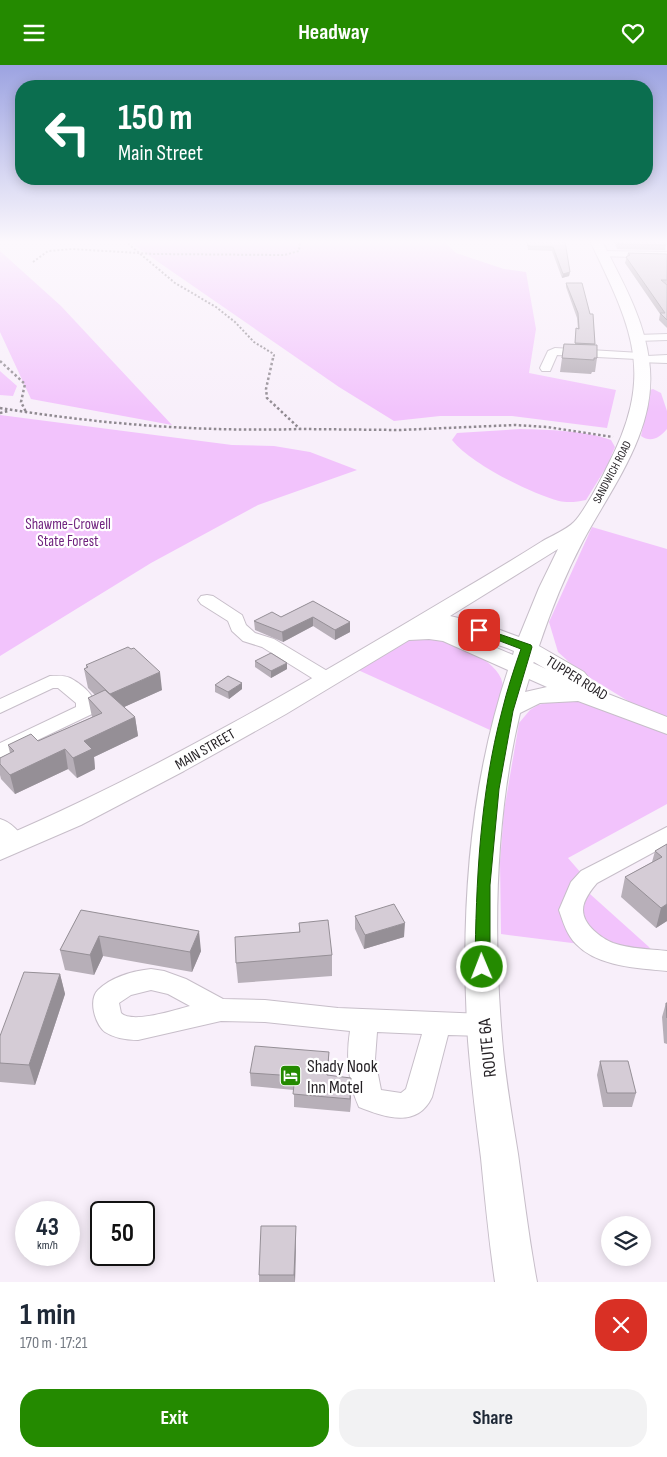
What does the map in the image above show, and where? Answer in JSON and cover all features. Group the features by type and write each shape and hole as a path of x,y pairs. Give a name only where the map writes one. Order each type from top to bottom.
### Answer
{"main road":[{"name":"SANDWICH ROAD","path":"523,657 555,578 581,527 619,463 630,440 638,411 643,382 644,360 622,298"},
{"name":"MAIN STREET","path":"5,840 93,809 174,767 409,632 581,527"},
{"name":"MAIN STREET","path":"409,632 441,633 523,657"},
{"name":"TUPPER ROAD","path":"523,657 588,696 627,709"},
{"name":"TUPPER ROAD","path":"523,657 627,709 667,726"},
{"name":"ROUTE 6A","path":"516,1282 484,1025 483,885 492,789 507,711 523,657"},
{"path":"507,711 518,703 536,697 556,694 588,696"}],"street":[{"path":"637,338 667,337"},
{"path":"546,367 552,353 555,351 644,360 667,359"},
{"path":"644,360 667,368"},
{"path":"207,600 236,619 238,627 249,637 268,643 328,679"},
{"path":"0,707 50,682 63,682 86,701 85,710 0,751"},
{"path":"667,835 589,877 579,888 571,910 579,931 586,940 595,946 610,953 667,961"},
{"path":"219,1010 253,1008 337,1019 484,1025"},
{"path":"366,1020 361,1040 362,1074 369,1098 391,1107 409,1104 418,1097 438,1023"}],"path":[{"path":"200,298 216,307 235,322 254,342 272,353 274,358 266,389 267,398 300,429"},
{"path":"0,361 25,384 20,399 22,407 28,413"},
{"path":"0,408 94,422 167,428 262,431 300,429 400,430 515,425 570,430 630,440"},
{"path":"0,413 11,410"}],"green space":[{"path":"0,298 52,298 172,425 31,399 0,332"},
{"path":"210,298 531,298 536,329 529,373 616,390 607,428 512,416 440,416 394,421 339,387"},
{"path":"0,371 17,386 13,396 0,395"},
{"path":"653,389 661,393 667,411 667,429 658,437 648,439 641,436 650,390"},
{"name":"Shawme-Crowell State Forest","path":"0,415 232,445 274,446 310,452 357,470 258,505 151,563 0,656"},
{"path":"520,429 578,432 611,440 615,447 607,466 586,500 562,502 517,485 473,459 452,440 457,433"},
{"path":"592,527 667,549 667,718 633,704 579,671 558,652 549,622"},
{"path":"413,638 437,638 459,645 480,656 497,671 502,680 503,689 490,730 358,670"},
{"path":"569,700 600,706 667,734 667,804 568,858 581,873 580,944 501,934 500,862 504,811 519,723 530,710 538,705"},
{"path":"590,894 651,950 609,948 581,919 587,895"}],"building":[{"path":"572,298 586,298 590,314 593,314 595,344 575,343 576,328 579,329 578,313"},
{"path":"654,298 667,298 667,320 660,313 665,313"},
{"path":"564,344 597,345 597,358 594,358 594,360 562,358"},
{"path":"313,601 350,622 335,630 313,617 282,632 254,621 272,612 281,617"},
{"path":"128,647 134,648 160,672 110,694 84,669 88,667 86,665"},
{"path":"271,653 287,663 271,671 255,661"},
{"path":"228,676 242,683 228,692 215,685"},
{"path":"105,690 135,717 84,741 92,749 73,758 65,749 10,775 0,764 0,758 14,751 8,745 31,734 38,741 102,713 88,698"},
{"path":"667,844 667,904 661,908 625,877 662,857 655,851"},
{"path":"394,904 405,923 365,935 355,916"},
{"path":"81,910 199,931 190,952 99,936 90,955 60,950"},
{"path":"328,920 332,955 236,963 235,937 300,932 299,923"},
{"path":"24,972 60,974 29,1065 0,1063 0,1036"},
{"path":"255,1046 329,1052 327,1075 351,1078 350,1099 293,1094 295,1076 250,1073"},
{"path":"600,1061 628,1061 636,1093 607,1093"},
{"path":"261,1226 296,1226 294,1275 259,1275"}],"place":[{"name":"Shady Nook Inn Motel","path":"291,1076"}],"route":[{"path":"479,630 527,647 507,711 492,789 483,885 482,967"}]}
